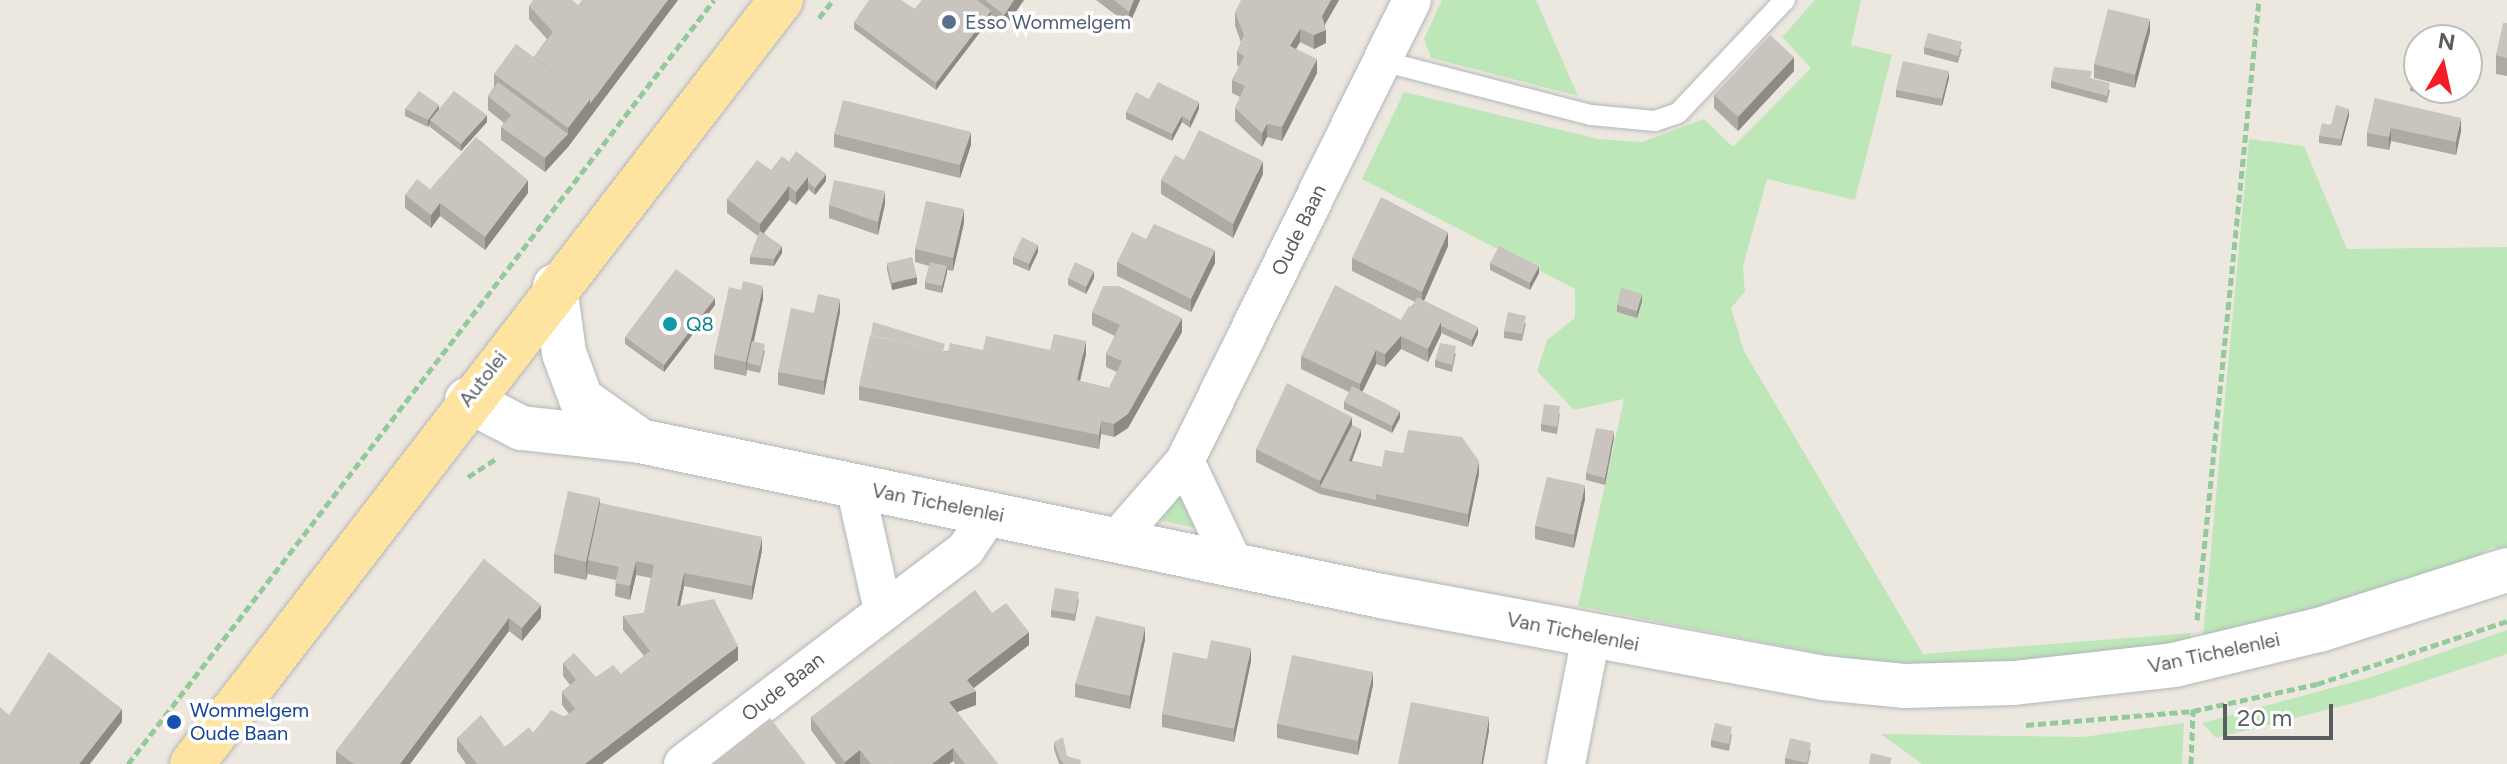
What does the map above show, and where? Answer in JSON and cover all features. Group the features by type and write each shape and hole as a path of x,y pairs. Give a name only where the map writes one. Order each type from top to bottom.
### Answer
{"main road":[{"name":"Autolei","path":"192,764 467,400 781,0"}],"street":[{"name":"Oude Baan","path":"1117,539 1185,461 1412,0"},
{"name":"Van Tichelenlei","path":"555,286 564,353 581,399 640,441"},
{"name":"Van Tichelenlei","path":"467,400 521,428 640,441 1591,636 1904,686 2014,683 2196,661 2507,570"},
{"path":"1185,461 1234,564"},
{"path":"855,486 883,610"},
{"name":"Oude Baan","path":"683,764 966,549 990,513"},
{"path":"1566,764 1591,636"}],"lane":[{"path":"1382,61 1591,115 1655,121 1678,113 1785,0"}],"path":[{"path":"128,764 714,0"},
{"path":"2191,764 2196,661 2259,0"}],"green space":[{"path":"1442,0 1536,0 1578,96 1431,58 1424,39"},
{"path":"1815,0 1861,0 1851,45 1892,55 1855,200 1767,179 1743,266 1745,292 1731,308 1744,351 1923,654 2191,633 2190,649 1995,664 1873,664 1578,606 1624,399 1574,410 1537,371 1547,340 1575,318 1575,289 1362,179 1404,92 1598,139 1642,142 1704,119 1733,147 1811,68 1782,37"},
{"path":"2249,139 2304,146 2347,249 2507,247 2507,551 2493,547 2467,562 2202,647"},
{"path":"1180,485 1209,531 1155,519"},
{"path":"2507,630 2507,654 2373,698 2216,738 2202,723 2368,678"},
{"path":"2184,723 2182,764 1922,764 1881,734 2083,737"}],"building":[{"path":"533,0 572,0 578,5 582,0 668,0 590,104 590,99 534,57 553,32 529,6"},
{"path":"869,0 901,0 915,9 922,0 977,0 991,11 936,83 854,22"},
{"path":"985,0 1014,0 1004,15"},
{"path":"1114,0 1134,0 1129,12"},
{"path":"1241,0 1331,0 1322,16 1326,30 1314,35 1300,29 1290,46 1317,59 1282,127 1267,124 1262,133 1235,108 1245,86 1232,80 1244,56 1237,52 1244,35 1235,12"},
{"path":"2108,9 2150,19 2135,75 2094,64"},
{"path":"2503,23 2507,23 2507,58 2496,55"},
{"path":"1928,33 1962,42 1958,56 1924,47"},
{"path":"1770,35 1794,57 1738,117 1714,95"},
{"path":"516,44 590,99 568,128 494,74"},
{"path":"1903,61 1949,71 1942,99 1896,90"},
{"path":"2054,67 2092,71 2090,78 2110,83 2107,96 2051,81"},
{"path":"498,82 568,134 545,158 501,127 511,115 488,96"},
{"path":"1158,82 1199,102 1190,121 1182,116 1172,134 1126,112 1136,92 1149,99"},
{"path":"419,91 439,105 428,120 405,109"},
{"path":"454,91 487,115 461,144 430,120"},
{"path":"2375,98 2461,118 2456,142 2391,128 2389,137 2367,133"},
{"path":"843,100 971,132 960,165 834,134"},
{"path":"2336,105 2349,109 2341,139 2319,136 2322,123 2331,125"},
{"path":"1199,130 1263,161 1233,224 1161,180 1175,155 1184,160"},
{"path":"476,137 528,180 485,237 440,203 431,215 405,195 417,179 430,189"},
{"path":"796,151 826,174 815,188 808,182 808,177 789,162"},
{"path":"782,156 808,177 796,192 789,186 760,224 727,199 757,160 771,170"},
{"path":"834,180 885,191 878,222 829,205"},
{"path":"1381,197 1448,232 1422,292 1352,258"},
{"path":"926,201 964,209 953,258 915,249"},
{"path":"1154,224 1215,250 1191,299 1117,262 1132,232 1146,239"},
{"path":"760,231 782,246 774,259 750,257"},
{"path":"1022,237 1038,245 1029,264 1013,257"},
{"path":"1499,246 1539,266 1530,283 1490,263"},
{"path":"912,257 917,277 892,283 887,263"},
{"path":"930,262 947,266 942,286 925,282"},
{"path":"1075,262 1094,271 1086,287 1068,278"},
{"name":"Q8","path":"676,269 715,298 664,365 625,337"},
{"path":"743,281 763,286 746,362 714,355 729,287 741,290"},
{"path":"1335,285 1401,320 1409,306 1441,322 1428,349 1401,336 1385,354 1376,350 1360,384 1301,356"},
{"path":"1103,286 1119,286 1182,318 1128,414 1114,424 1101,421 1099,435 859,386 870,335 981,359 986,336 1050,350 1054,334 1086,341 1077,380 1109,388 1122,361 1106,354 1120,325 1092,312"},
{"path":"1621,288 1642,294 1637,311 1617,305"},
{"path":"818,294 840,299 824,381 778,372 791,308 814,313"},
{"path":"1417,297 1478,327 1472,340 1412,308"},
{"path":"1508,312 1526,316 1522,334 1504,331"},
{"path":"873,322 945,344 943,351 871,335"},
{"path":"752,341 765,344 760,366 747,363"},
{"path":"950,343 983,350 981,359 948,352"},
{"path":"1440,343 1456,346 1452,365 1435,360"},
{"path":"1287,383 1352,417 1320,481 1256,449"},
{"path":"1352,386 1400,411 1392,426 1344,402"},
{"path":"1544,404 1560,406 1557,427 1541,424"},
{"path":"1352,425 1361,429 1349,461 1382,467 1376,500 1320,487"},
{"path":"1596,428 1614,431 1605,478 1586,473"},
{"path":"1408,430 1462,437 1479,461 1468,514 1376,494 1385,450 1403,453"},
{"path":"1547,477 1585,485 1574,535 1535,526"},
{"path":"568,491 600,498 586,562 554,554"},
{"path":"600,503 762,537 752,586 684,573 677,606 714,599 738,646 585,764 477,764 457,738 481,715 505,747 529,727 533,733 551,710 565,717 575,709 562,692 576,680 563,663 574,653 596,677 613,665 621,674 650,651 623,616 644,613 654,565 636,561 630,586 615,583 619,567 588,560"},
{"path":"484,559 541,605 522,628 509,618 400,764 354,764 336,751"},
{"path":"1055,588 1079,592 1075,614 1051,610"},
{"path":"975,590 992,613 1006,603 1029,632 967,680 976,691 949,702 998,764 965,764 953,748 932,764 871,764 860,750 845,762 811,717"},
{"path":"1096,616 1145,627 1130,696 1075,684"},
{"path":"1211,640 1251,648 1234,729 1162,714 1173,652 1207,659"},
{"path":"49,652 122,709 79,764 0,764 0,707 9,715"},
{"path":"1292,655 1373,672 1358,741 1277,724"},
{"path":"1411,702 1489,717 1481,764 1398,764"},
{"path":"770,718 806,764 711,764"},
{"path":"1715,723 1732,727 1729,744 1711,740"},
{"path":"1063,737 1067,756 1081,760 1080,764 1064,764 1060,759 1054,742"},
{"path":"1790,738 1811,743 1807,763 1785,758"},
{"path":"1871,753 1892,758 1890,764 1869,764"}],"place":[{"name":"Esso Wommelgem","path":"949,22"},
{"name":"Q8","path":"670,324"},
{"name":"Wommelgem Oude Baan","path":"174,722"}]}
